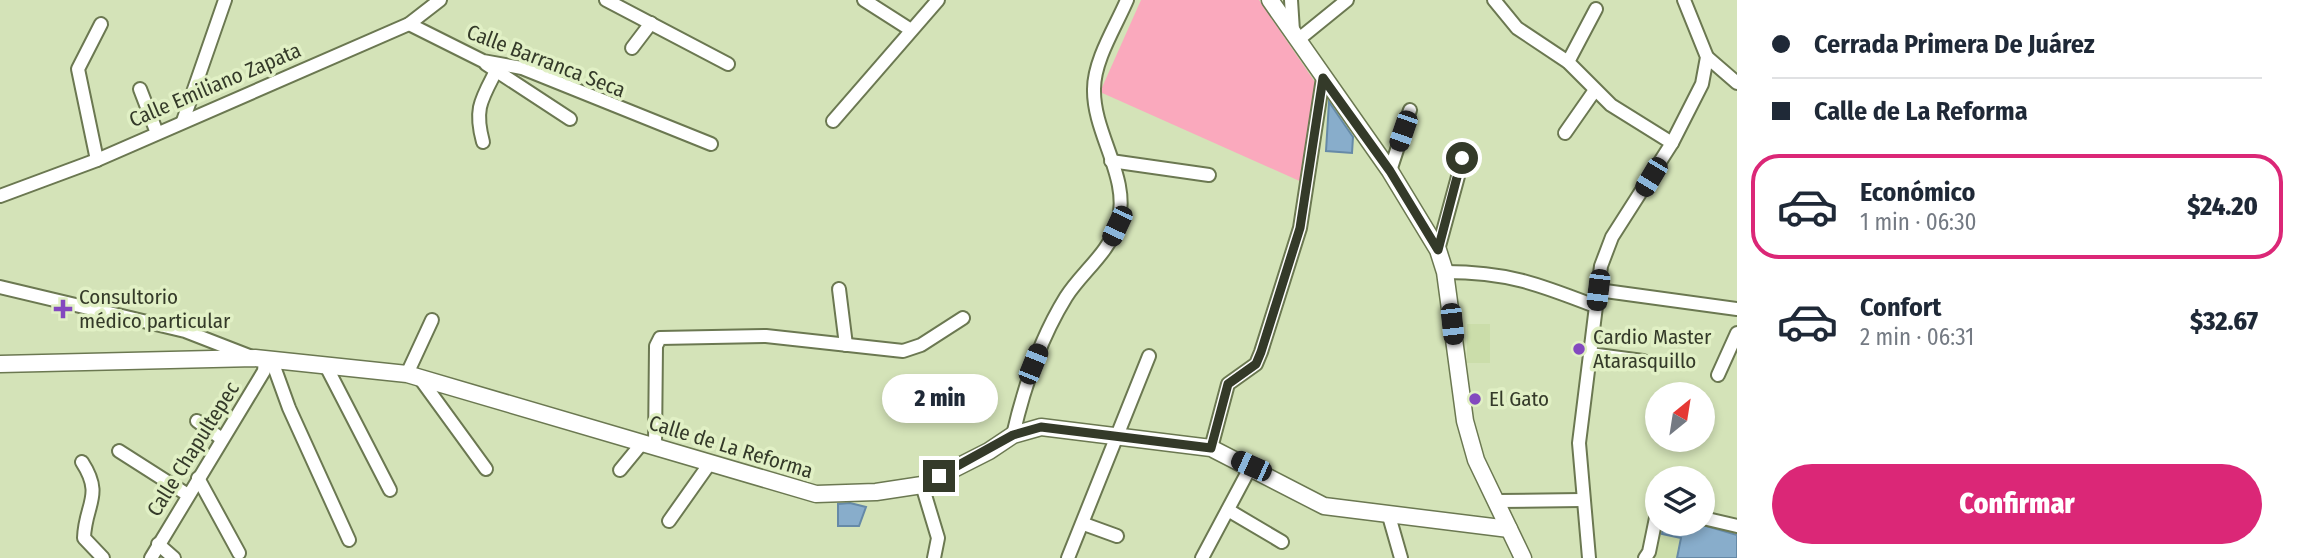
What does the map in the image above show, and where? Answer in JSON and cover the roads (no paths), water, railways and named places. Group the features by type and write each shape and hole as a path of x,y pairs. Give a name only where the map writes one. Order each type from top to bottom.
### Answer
{"street":[{"path":"183,121 225,0"},
{"name":"Calle Emiliano Zapata","path":"0,196 97,160 409,24 440,0"},
{"path":"606,0 728,64"},
{"path":"864,0 911,30"},
{"path":"1013,435 1027,380 1040,349 1066,296 1109,243 1121,211 1119,191 1095,107 1093,87 1127,0"},
{"path":"1270,0 1390,171 1438,250 1445,272 1465,421 1476,460 1498,500 1523,558"},
{"path":"1291,0 1296,35"},
{"path":"1296,35 1347,0"},
{"path":"1494,0 1517,28 1568,62 1595,90 1630,119 1672,143"},
{"path":"1684,0 1707,57 1737,83"},
{"path":"833,121 911,30 930,3"},
{"path":"1568,62 1596,9"},
{"path":"632,48 651,23"},
{"path":"97,160 78,69 101,24"},
{"name":"Calle Barranca Seca","path":"409,24 483,61 522,68 711,145"},
{"path":"1589,558 1579,443 1601,266 1612,237 1672,143 1702,84 1707,57"},
{"path":"483,61 570,119"},
{"path":"483,142 477,120 478,110 496,71"},
{"path":"1211,448 1228,384 1256,364 1261,352 1300,228 1323,78"},
{"path":"139,89 156,133"},
{"path":"1565,133 1595,90"},
{"path":"1390,171 1410,110"},
{"path":"1438,250 1462,158"},
{"path":"1111,161 1209,175"},
{"path":"1445,272 1488,272 1517,277 1595,306"},
{"path":"0,287 185,331 264,360 289,408 349,540"},
{"path":"839,289 846,345"},
{"path":"1598,290 1737,309"},
{"path":"620,470 649,444 656,346 660,338 766,336 893,351 911,349 963,318"},
{"path":"432,320 413,376 486,469"},
{"path":"1718,375 1737,333"},
{"path":"1590,354 1643,361"},
{"path":"1068,558 1084,524 1149,356"},
{"path":"0,364 264,360"},
{"name":"Calle de La Reforma","path":"264,360 325,364 413,376 816,494 876,492 922,485 989,451 1013,435 1041,427 1211,448 1251,466 1292,491 1324,506 1509,529"},
{"name":"Calle Chapultepec","path":"151,558 264,371 264,360"},
{"path":"325,364 390,490"},
{"path":"197,421 222,439"},
{"path":"119,451 188,495"},
{"path":"82,463 92,478 95,490 84,538 103,558"},
{"path":"669,521 710,463"},
{"path":"1202,558 1251,466"},
{"path":"198,478 239,553"},
{"path":"922,485 939,538 934,558"},
{"path":"1498,500 1582,500"},
{"path":"1228,510 1282,542"},
{"path":"1389,516 1401,558"},
{"path":"1715,521 1737,526"},
{"path":"1084,524 1117,536"},
{"path":"1647,555 1652,536"},
{"path":"158,544 174,558"}],"place":[{"name":"Consultorio médico particular","path":"63,309"},
{"name":"Cardio Master Atarasquillo","path":"1579,349"},
{"name":"El Gato","path":"1475,399"}]}
